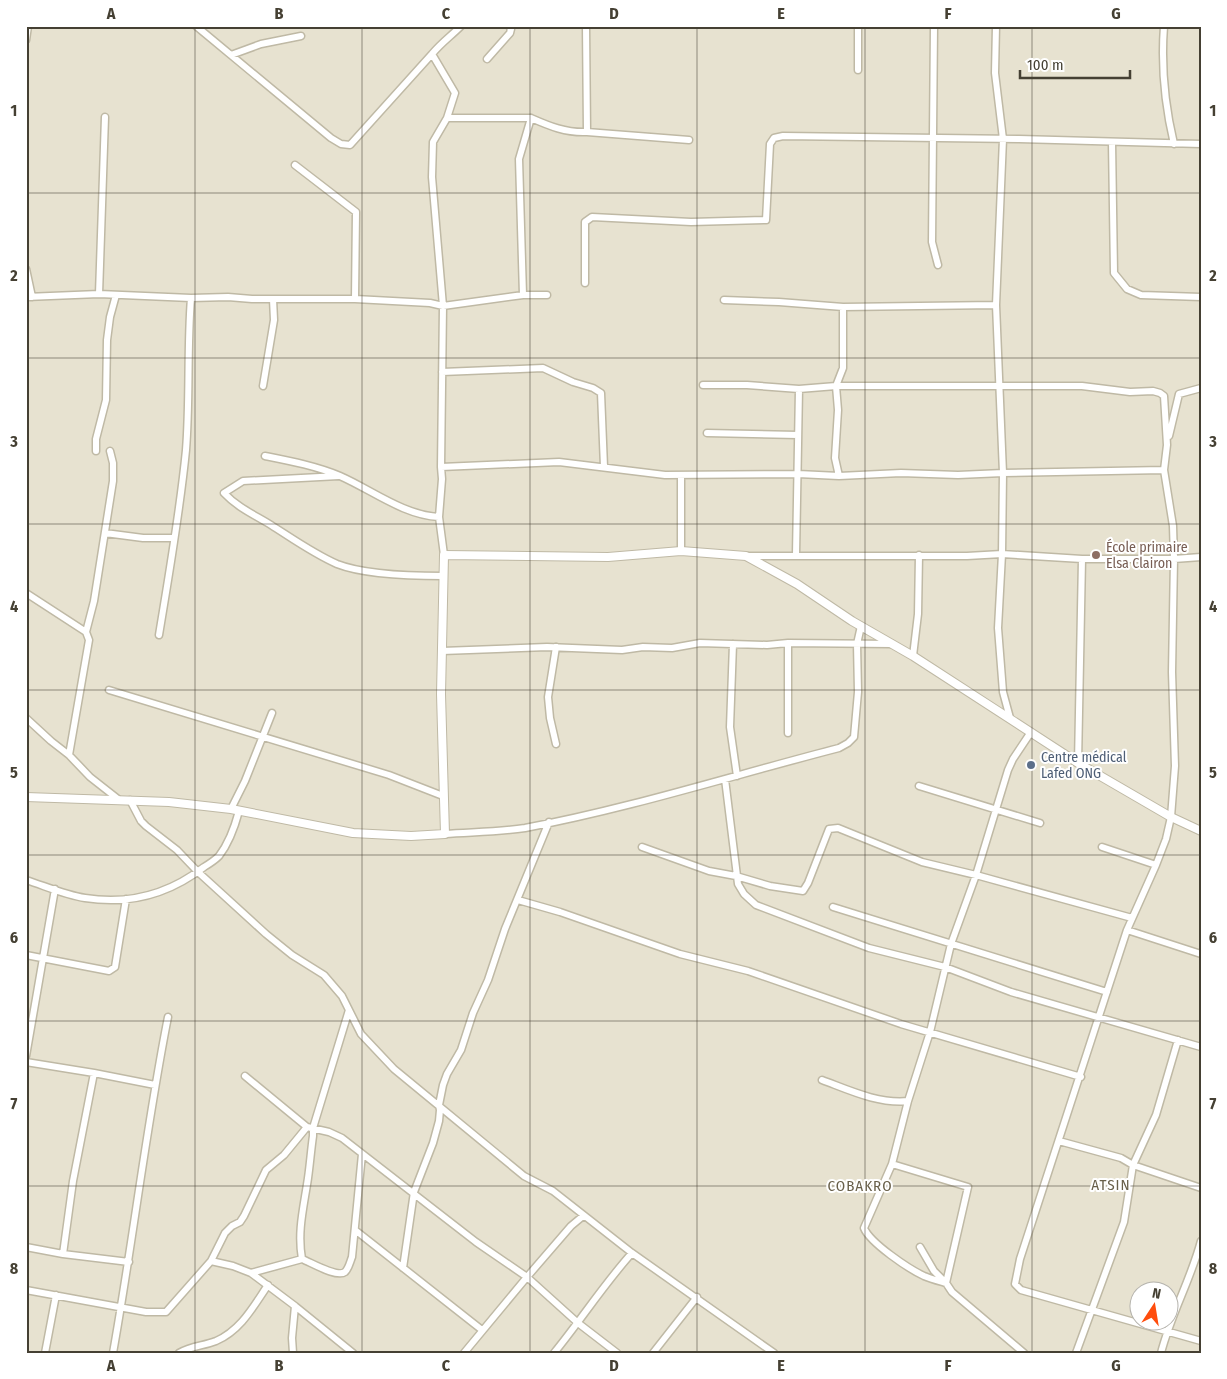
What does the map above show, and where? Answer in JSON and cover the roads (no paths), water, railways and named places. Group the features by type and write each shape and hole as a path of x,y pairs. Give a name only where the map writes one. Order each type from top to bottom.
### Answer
{"street":[{"path":"26,40 28,26"},
{"path":"198,27 331,138 341,144 350,144 441,43 447,40 461,26"},
{"path":"487,59 510,33 511,29 509,26"},
{"path":"586,26 586,132"},
{"path":"858,26 858,70"},
{"path":"934,26 932,242 938,265"},
{"path":"996,26 995,73 1003,139 996,306 1003,473 1002,554 998,628 1003,692 1010,718"},
{"path":"1164,26 1163,62 1174,144"},
{"path":"231,55 261,44 301,36"},
{"path":"432,54 455,93 447,118 433,142 432,177 443,306 440,467 442,479 439,517 444,556 441,723 445,834"},
{"path":"99,294 106,117"},
{"path":"447,118 531,118 549,127 575,133 586,132 689,140"},
{"path":"523,295 519,160 531,118"},
{"path":"585,283 585,222 592,217 692,222 766,220 770,144 774,138 783,136 933,138 1201,144"},
{"path":"1112,142 1114,273 1127,289 1141,295 1201,297"},
{"path":"295,165 356,212 354,299"},
{"path":"26,268 29,297 99,294 191,298 228,296 272,299 354,299 430,303 443,306 523,295 547,296"},
{"path":"96,451 96,439 106,400 107,340 110,317 116,295"},
{"path":"159,635 185,452 189,396 189,322 191,298"},
{"path":"263,386 274,320 272,299"},
{"path":"724,300 843,307 996,306"},
{"path":"839,476 835,458 838,418 836,386 843,368 843,307"},
{"path":"442,372 543,368 573,382 593,388 601,393 604,467"},
{"path":"703,385 747,385 799,389 836,386 1082,386 1130,392 1160,392 1164,396 1167,445"},
{"path":"1130,1321 1021,1290 1015,1284 1020,1259 1081,1077 1127,930 1166,840 1171,817 1175,766 1172,672 1174,559 1173,526 1164,470 1167,445 1179,394 1201,388"},
{"path":"796,555 799,389"},
{"path":"707,433 798,435"},
{"path":"70,755 89,640 86,632 101,562 101,548 113,481 114,463 110,451"},
{"path":"265,456 298,462 339,476 413,511 439,517"},
{"path":"440,467 559,462 665,475 798,474 839,476 900,473 958,475 1164,470"},
{"path":"681,475 681,551"},
{"path":"339,476 243,480 224,493 242,509 315,553 339,564 358,570 443,576"},
{"path":"105,532 142,538 174,538"},
{"path":"444,556 608,557 681,551 746,556 967,556 1002,554 1082,559 1174,559 1201,557"},
{"path":"913,656 918,614 919,555"},
{"path":"746,556 796,584 861,626 913,656 1078,763 1171,817 1201,831"},
{"path":"1078,763 1082,559"},
{"path":"26,593 86,632"},
{"path":"26,797 169,802 235,810 353,833 411,836 523,828 673,794 839,748 848,743 854,737 858,692 857,644 861,626"},
{"path":"788,643 788,732"},
{"path":"442,652 556,647 622,650 643,647 672,648 700,644 892,644"},
{"path":"733,644 730,727 737,776"},
{"path":"556,647 548,697 550,718 556,744"},
{"path":"110,690 262,738 389,775 444,796"},
{"path":"26,880 85,898 126,899 150,896 198,872 218,857 234,829 235,810 241,789 272,713"},
{"path":"26,718 51,741 70,755 90,777 118,799"},
{"path":"946,1283 924,1276 889,1255 866,1234 864,1228 892,1164 908,1101 930,1032 951,944 976,875 1008,770 1031,732"},
{"path":"725,779 736,876 744,894 756,905 869,948 945,967 1011,992 1201,1047"},
{"path":"919,786 1040,823"},
{"path":"130,800 141,821 177,850 198,872 292,956 324,974 342,996 362,1034 394,1069 524,1176 553,1191 632,1253 774,1353"},
{"path":"403,1268 414,1192 433,1143 439,1121 439,1105 447,1074 461,1050 473,1012 488,980 505,929 549,822"},
{"path":"642,847 709,871 736,876 770,886 803,891 830,829 834,828 922,862 1132,918"},
{"path":"1102,847 1156,865"},
{"path":"26,1056 55,889"},
{"path":"26,955 109,970 115,967 126,899"},
{"path":"518,900 568,915 680,954 748,972 901,1024 1081,1077"},
{"path":"833,907 1107,992"},
{"path":"1127,930 1201,954"},
{"path":"26,1290 146,1312 166,1312 211,1261 225,1233 232,1226 240,1222 266,1170 310,1128 349,1010"},
{"path":"113,1353 129,1262 155,1085 168,1017"},
{"path":"1076,1353 1124,1222 1133,1164 1156,1115 1178,1040"},
{"path":"26,1062 155,1085"},
{"path":"63,1254 73,1181 94,1073"},
{"path":"245,1076 310,1128 329,1132 342,1138 476,1242 527,1277 578,1323 617,1353"},
{"path":"822,1080 881,1100 908,1101"},
{"path":"302,1259 300,1225 313,1136 310,1128"},
{"path":"1059,1141 1121,1158 1201,1188"},
{"path":"251,1273 302,1259 338,1274 344,1273 352,1256 362,1154"},
{"path":"892,1164 968,1187 946,1283"},
{"path":"464,1353 571,1226 583,1216"},
{"path":"355,1230 482,1330"},
{"path":"1180,1298 1197,1257 1201,1241"},
{"path":"920,1246 934,1271 952,1292 1024,1353"},
{"path":"26,1247 63,1254 129,1262"},
{"path":"554,1353 616,1270 632,1253"},
{"path":"211,1261 251,1273 353,1353"},
{"path":"179,1353 233,1332 248,1316 268,1285"},
{"path":"45,1353 56,1295"},
{"path":"653,1353 697,1297"},
{"path":"293,1353 292,1338 295,1306"},
{"path":"1161,1353 1166,1332"},
{"path":"1169,1332 1201,1342"}],"place":[{"name":"École primaire Elsa Clairon","path":"1096,555"},
{"name":"Centre médical Lafed ONG","path":"1031,765"}],"district":[{"name":"ATSIN","path":"1111,1185"},
{"name":"COBAKRO","path":"860,1186"}]}
